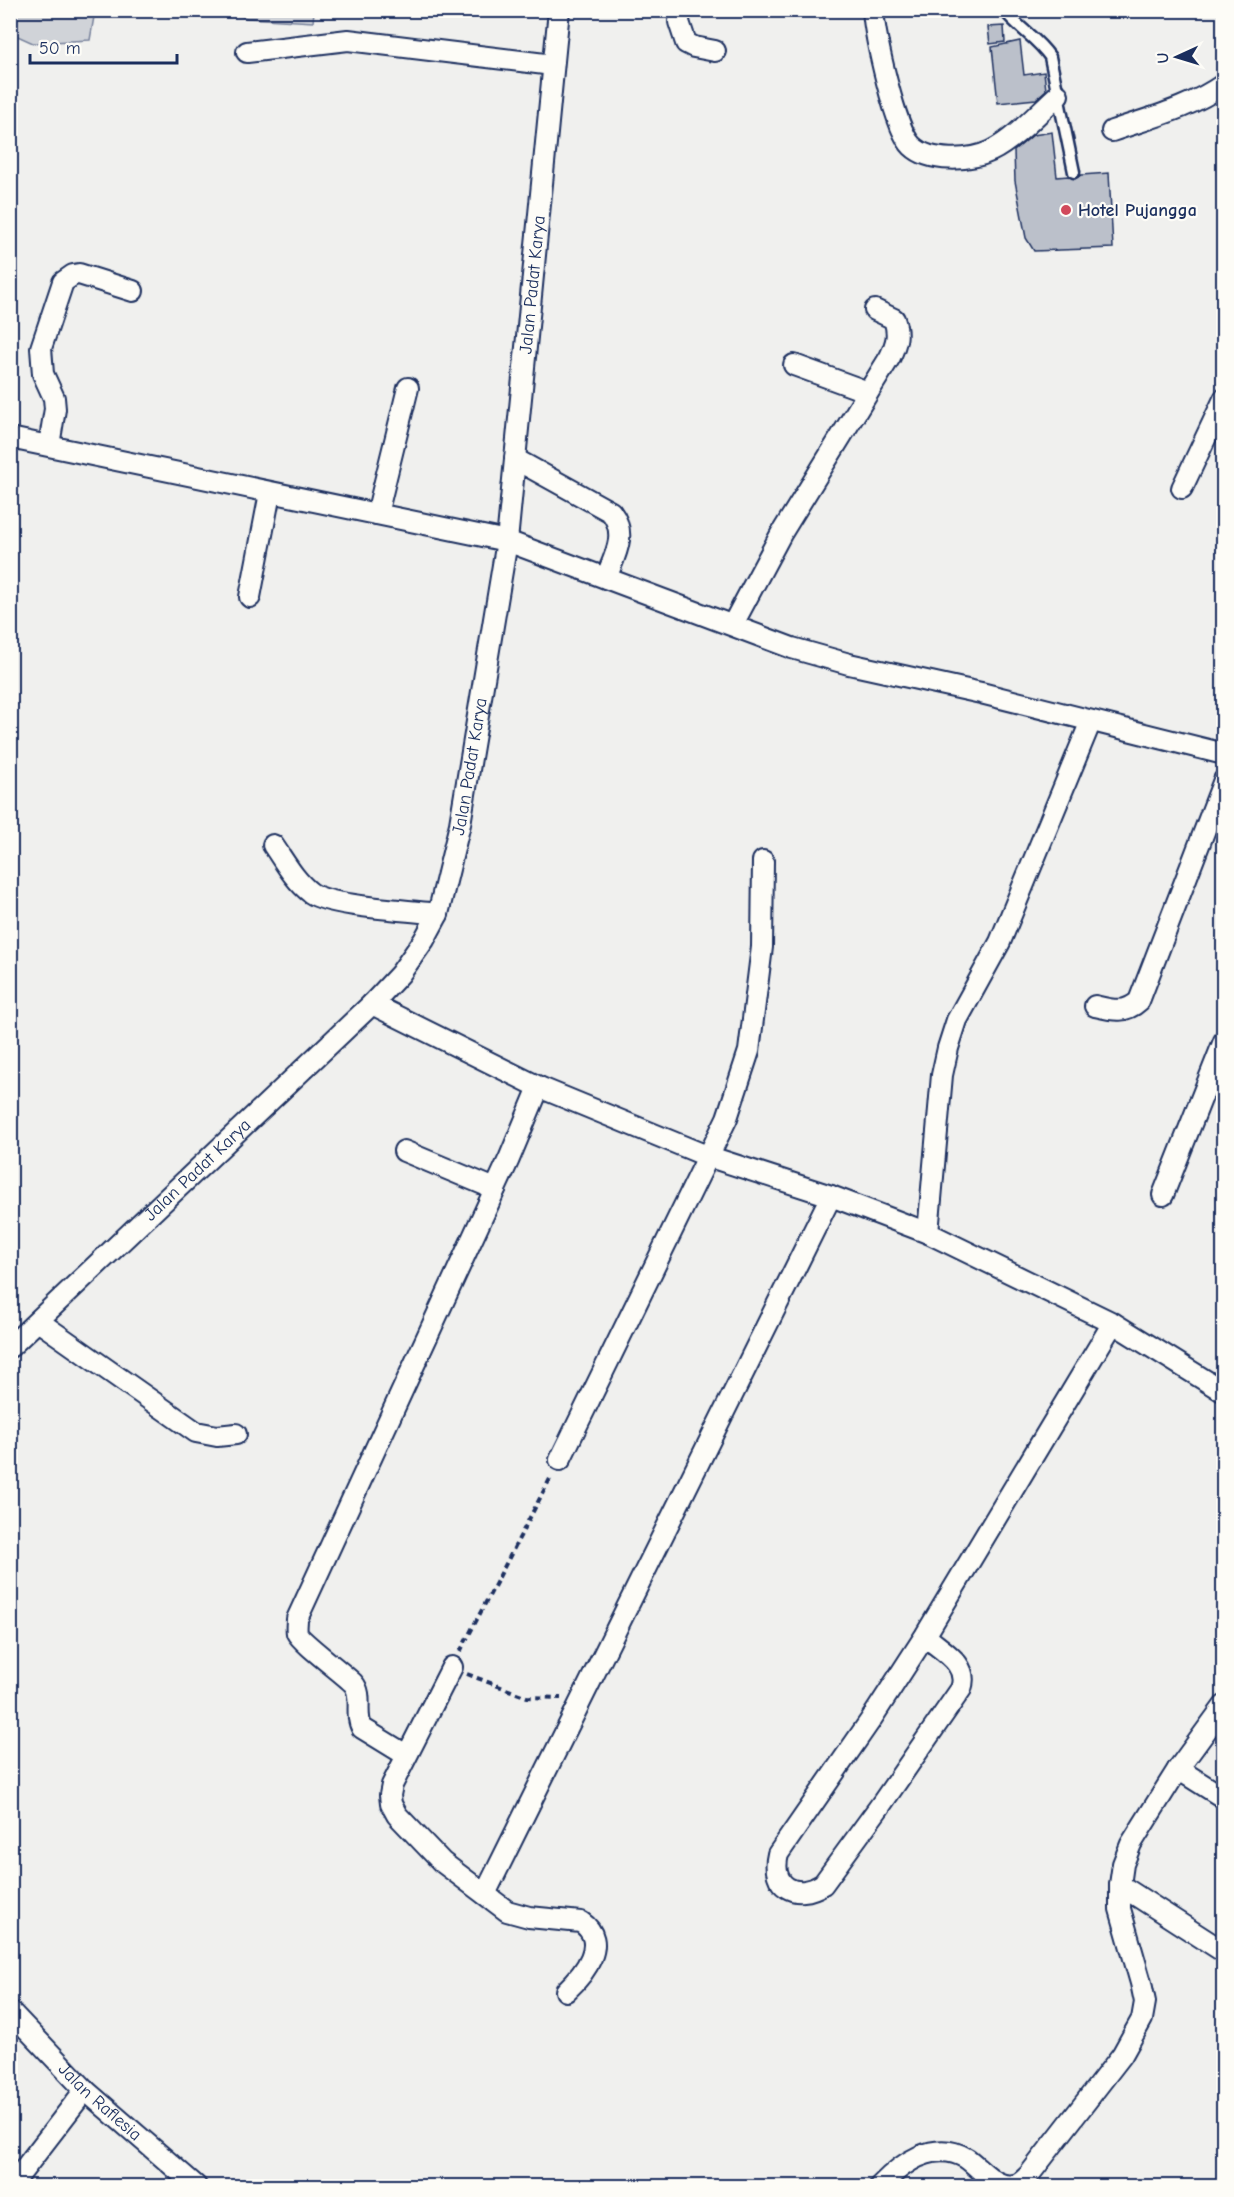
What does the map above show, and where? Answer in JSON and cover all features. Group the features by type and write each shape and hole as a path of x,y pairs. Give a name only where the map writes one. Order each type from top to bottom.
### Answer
{"street":[{"name":"Jalan Padat Karya","path":"10,1347 372,1004 400,974 424,940 438,914 460,824 507,542 559,10"},
{"path":"680,10 679,22 686,42 694,47 715,51"},
{"path":"873,10 884,72 903,132 912,146 928,155 959,158 992,151 1058,95"},
{"path":"247,52 348,40 553,65"},
{"path":"1112,130 1190,105 1224,84"},
{"path":"49,445 55,410 54,398 43,374 41,348 63,282 79,274 133,291"},
{"path":"733,624 781,534 890,357 897,341 894,319 875,310"},
{"path":"794,365 868,392"},
{"path":"377,514 408,388"},
{"path":"1182,488 1224,399"},
{"path":"10,438 507,542 733,624 792,648 849,664 981,693 1224,754"},
{"path":"515,459 611,512 617,519 621,539 606,578"},
{"path":"250,597 270,492"},
{"path":"928,1233 942,1075 948,1048 957,1020 1000,942 1091,722"},
{"path":"1095,1006 1120,1011 1132,1007 1139,1001 1224,780"},
{"path":"273,845 302,886 312,894 354,904 438,914"},
{"path":"560,1460 727,1118 749,1052 762,947 763,861"},
{"path":"372,1004 539,1087 707,1156 831,1196 928,1233 1113,1323 1224,1392"},
{"path":"1163,1195 1216,1083 1224,1041"},
{"path":"406,1755 362,1728 359,1724 356,1687 297,1634 297,1619 495,1189 539,1087"},
{"path":"404,1151 495,1189"},
{"path":"485,1894 831,1196"},
{"path":"38,1321 196,1432 217,1436 236,1434"},
{"path":"925,1636 960,1665 964,1676 961,1689 823,1884 815,1889 804,1891 794,1891 785,1887 778,1877 776,1864 778,1854 870,1721 925,1636 1113,1323"},
{"path":"452,1667 406,1755 390,1795 394,1810 442,1862 507,1911 529,1917 581,1922 587,1926 592,1936 593,1954 582,1976 566,1991"},
{"path":"880,2187 910,2159 933,2152 948,2152 964,2157 996,2182 1008,2186 1018,2184 1029,2175 1122,2055 1142,2019 1145,2002 1142,1983 1120,1910 1123,1864 1131,1844 1178,1769 1224,1706"},
{"path":"1178,1769 1224,1798"},
{"path":"1120,1886 1224,1952"},
{"name":"Jalan Raflesia","path":"10,2011 85,2090 196,2187"},
{"path":"11,2187 85,2090"}],"lane":[{"path":"1004,10 1014,22 1042,46 1050,57 1074,172"}],"path":[{"path":"560,1460 452,1667 527,1696 582,1697"}],"shaded area":[{"path":"11,10 95,10 90,40 33,43 11,33"},
{"path":"222,11 314,11 313,22 247,18"}],"building":[{"path":"1004,26 1005,42 990,44 988,27"},
{"path":"1020,41 1024,75 1044,72 1046,90 1036,99 998,103 992,47"},
{"name":"Hotel Pujangga","path":"1052,132 1057,177 1068,176 1075,179 1081,175 1109,173 1113,248 1034,251 1026,238 1015,181 1014,151 1033,135"}],"place":[{"name":"Hotel Pujangga","path":"1066,210"}]}
